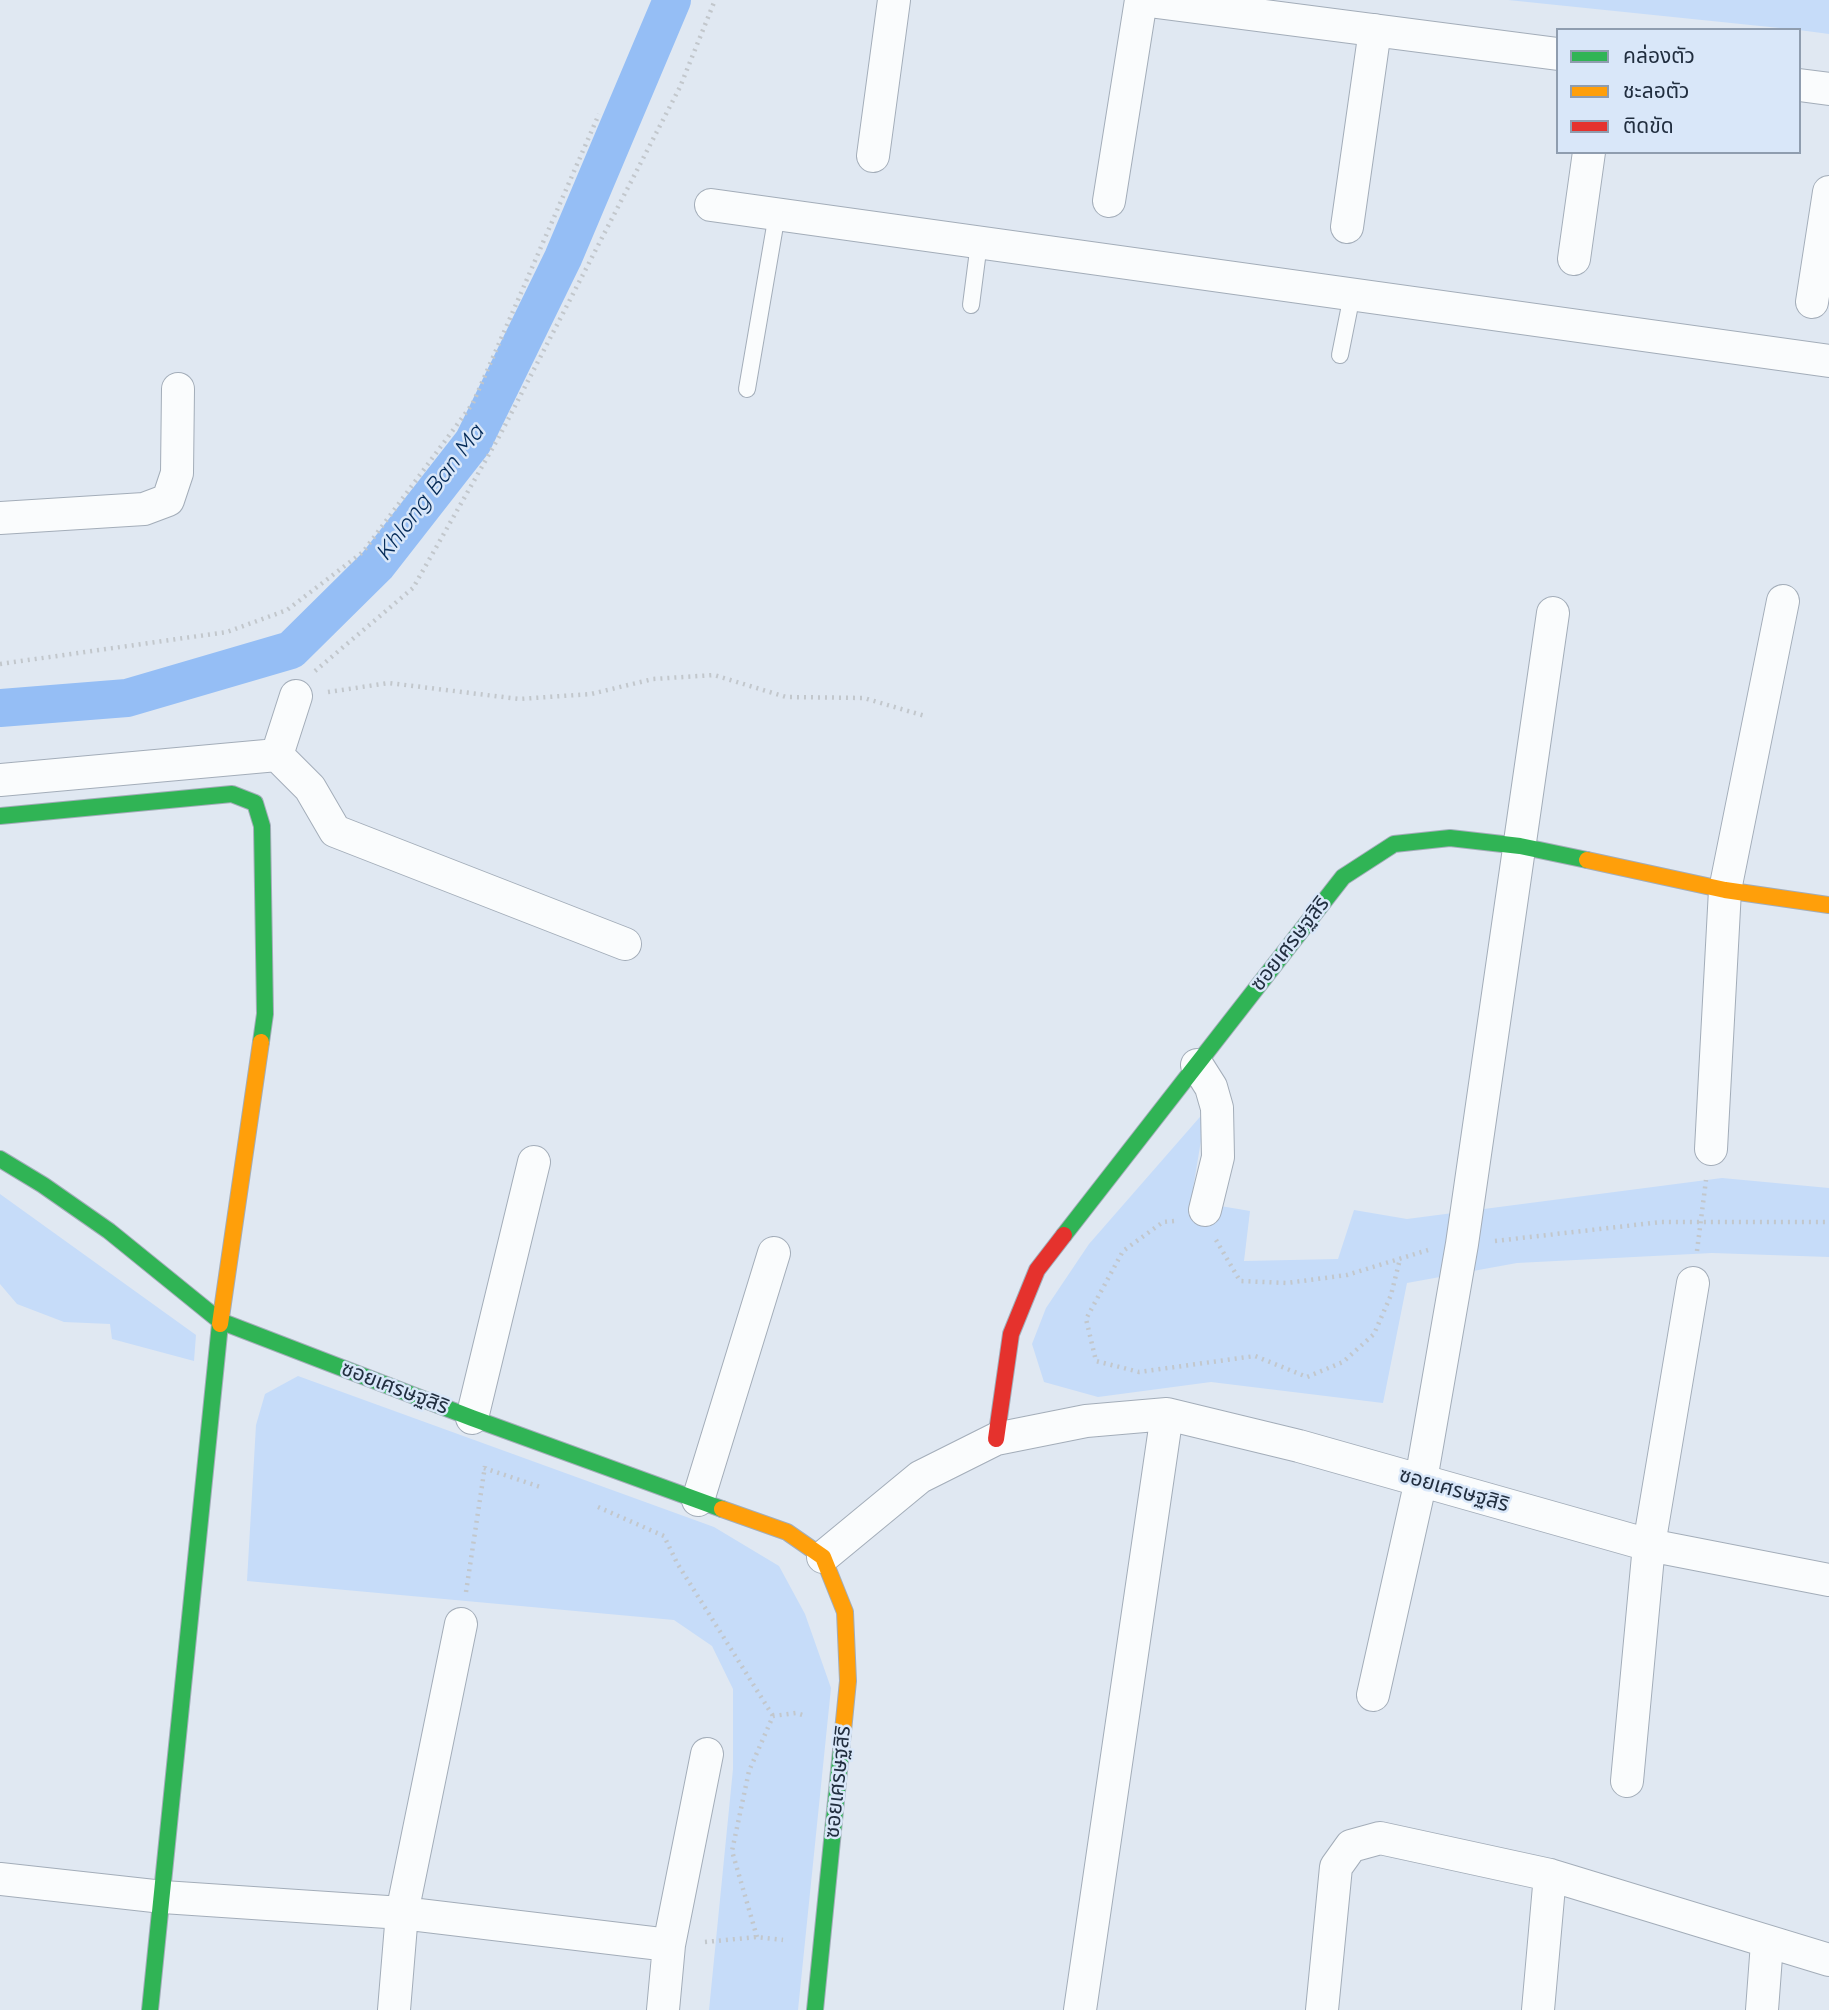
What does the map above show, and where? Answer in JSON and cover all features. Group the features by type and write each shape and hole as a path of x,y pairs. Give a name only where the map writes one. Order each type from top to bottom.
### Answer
{"street":[{"path":"873,156 894,0"},
{"path":"1109,201 1141,0 1556,54"},
{"path":"1347,228 1375,30"},
{"path":"1801,85 1829,89"},
{"path":"1574,258 1589,154"},
{"path":"1812,302 1829,192"},
{"path":"711,205 1829,361"},
{"path":"0,518 144,509 169,500 177,473 178,389"},
{"path":"1711,1149 1726,890 1783,601"},
{"path":"1373,1695 1421,1480 1462,1244 1553,613"},
{"path":"277,755 296,696"},
{"path":"0,780 277,755"},
{"path":"277,755 310,788 335,831 625,944"},
{"path":"0,816 232,794 255,803 262,827 265,1014 220,1321 150,2010"},
{"name":"ซอยเศรษฐสิริ","path":"996,1439 1011,1334 1037,1270 1343,877 1394,844 1450,838 1520,846 1726,890 1829,905"},
{"path":"1197,1065 1211,1087 1217,1108 1218,1157 1200,1221"},
{"name":"ซอยเศรษฐสิริ","path":"0,1158 109,1231 220,1321 484,1422 787,1532 822,1557 845,1612 849,1681 815,2010"},
{"path":"484,1422 534,1162"},
{"path":"698,1500 775,1253"},
{"path":"1627,1781 1649,1545 1693,1283"},
{"path":"1080,2010 1167,1414"},
{"name":"ซอยเศรษฐสิริ","path":"822,1557 920,1477 996,1439 1086,1421 1167,1414 1300,1446 1649,1545 1829,1580"},
{"path":"394,2010 401,1913 461,1624"},
{"path":"663,2010 669,1945 707,1754"},
{"path":"1322,2010 1336,1867 1351,1846 1380,1838 1550,1875 1829,1960"},
{"path":"1538,2010 1550,1875"},
{"path":"0,1879 163,1896 401,1913 669,1945"},
{"path":"1762,2010 1767,1943"}],"lane":[{"path":"747,389 777,214"},
{"path":"971,305 979,243"},
{"path":"1340,355 1352,295"}],"path":[{"path":"296,696 309,676 413,588 500,435 674,99 715,0"},
{"path":"0,664 227,632 287,610 363,552 473,403 599,114"},
{"path":"296,696 390,683 520,699 590,694 653,679 714,675 786,697 864,698 925,716"},
{"path":"1693,1283 1711,1149"},
{"path":"1400,1259 1391,1295 1374,1334 1343,1362 1307,1377 1255,1356 1139,1372 1096,1361 1086,1319 1123,1251 1163,1222 1200,1221 1216,1240 1240,1281 1287,1283 1347,1275 1438,1247 1462,1244 1661,1222 1829,1222"},
{"path":"461,1624 484,1468 484,1422"},
{"path":"484,1468 544,1488"},
{"path":"592,1505 664,1536 677,1563 773,1716"},
{"path":"773,1716 796,1713 844,1726"},
{"path":"757,1937 733,1851 749,1771 773,1716"},
{"path":"669,1945 757,1937 822,1944"}],"shaded area":[{"path":"1508,0 1829,0 1829,34 1801,30 1801,28"},
{"path":"1206,1110 1191,1201 1250,1211 1244,1261 1338,1259 1354,1210 1407,1219 1722,1178 1829,1188 1829,1257 1712,1253 1517,1263 1407,1283 1383,1403 1211,1382 1098,1397 1044,1382 1032,1344 1046,1308 1089,1244"},
{"path":"0,1194 196,1335 194,1361 112,1339 110,1324 64,1322 17,1304 0,1284"},
{"path":"298,1376 714,1527 779,1566 805,1614 831,1688 798,2010 709,2010 733,1769 733,1689 712,1646 674,1620 247,1581 256,1425 265,1394"}],"waterway":[{"name":"Khlong Ban Ma","path":"0,708 127,698 291,650 377,565 473,442 563,258 672,0"}],"traffic: fast":[{"path":"0,816 232,794 255,803 262,826 265,1014 261,1042"},
{"path":"1064,1235 1343,877 1394,844 1450,838 1520,846 1587,860"},
{"path":"0,1159 109,1231 220,1321 472,1418 722,1509"},
{"path":"150,2010 220,1324"},
{"path":"815,2010 842,1741"}],"traffic: slow":[{"path":"1587,860 1725,890 1829,905"},
{"path":"220,1324 261,1042"},
{"path":"722,1509 787,1532 823,1557 845,1612 848,1681 842,1741"}],"traffic: jam":[{"path":"996,1439 1011,1334 1037,1270 1064,1235"}]}
